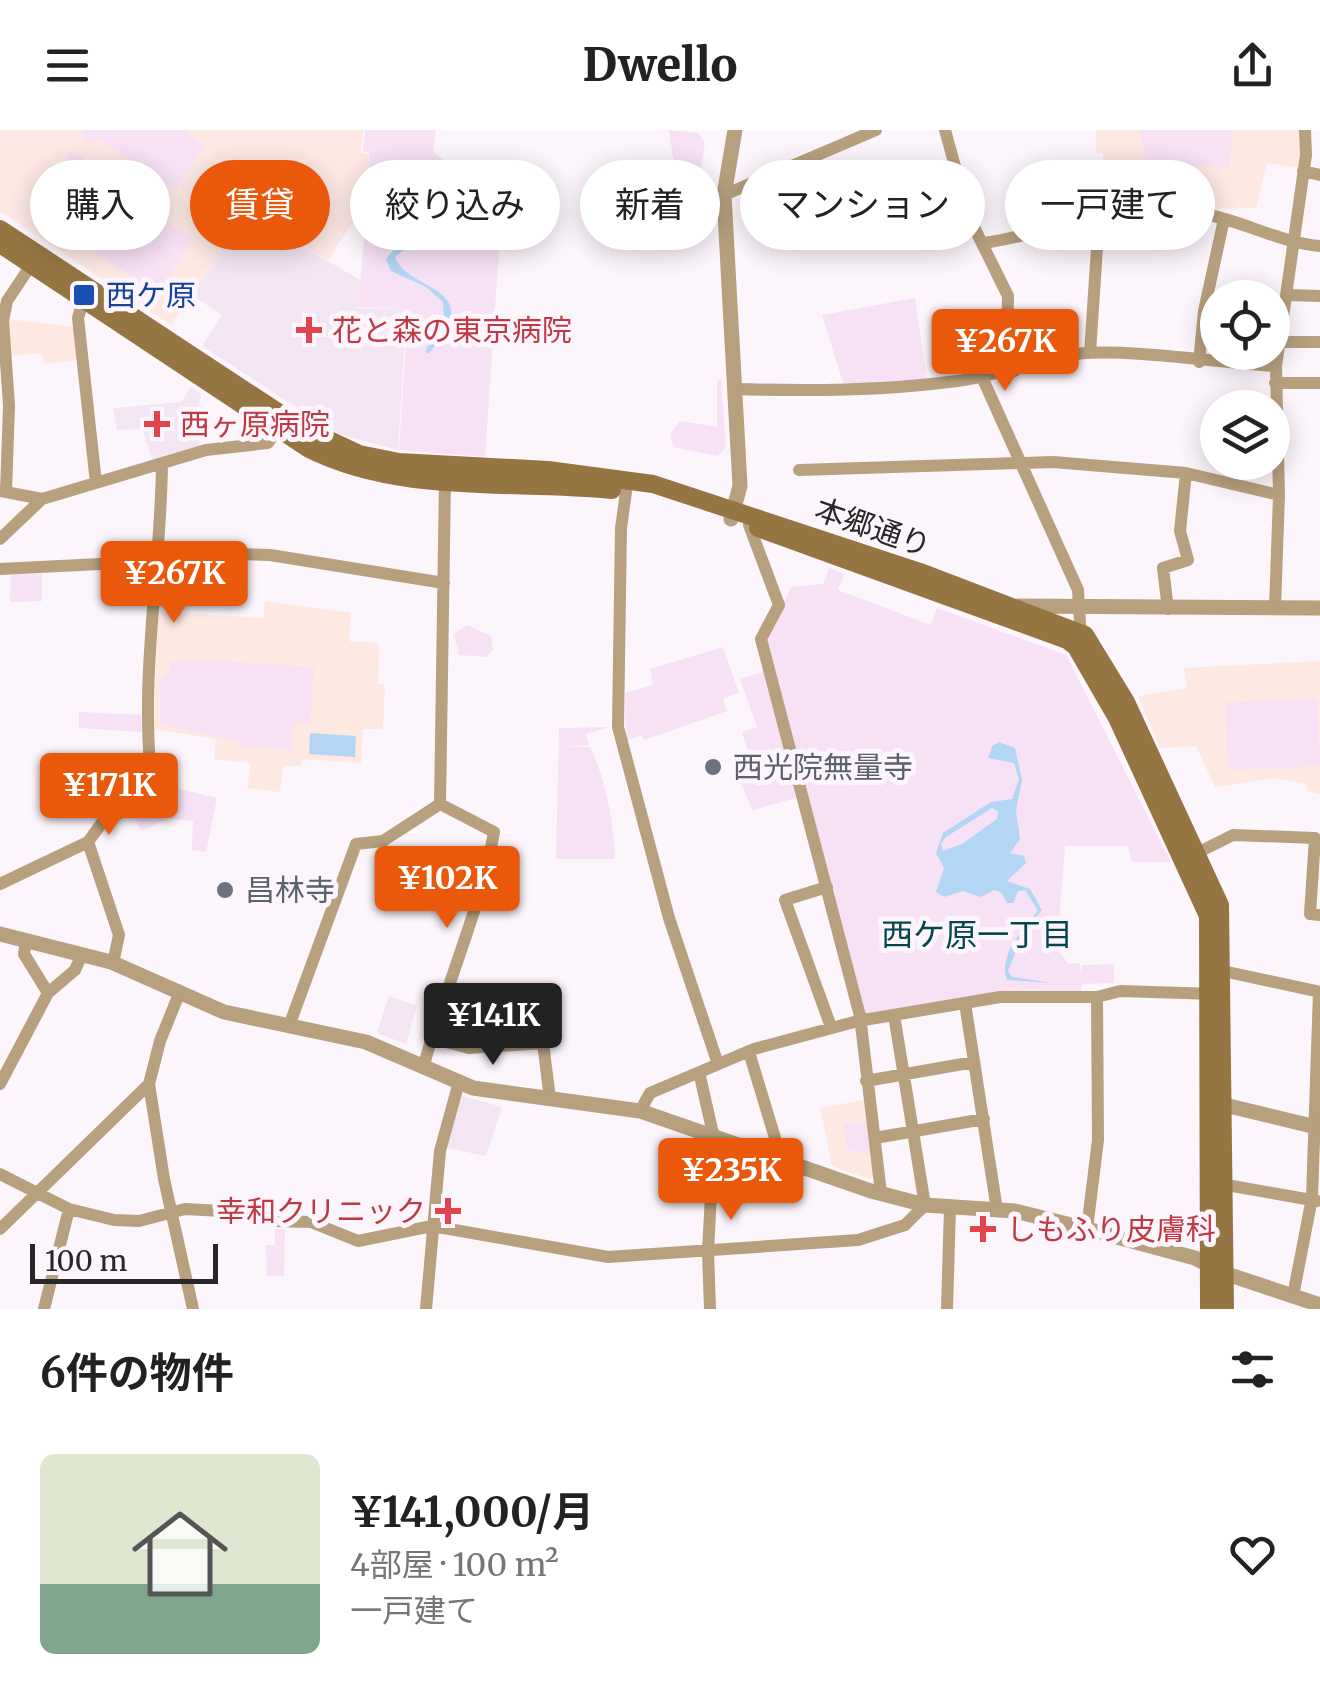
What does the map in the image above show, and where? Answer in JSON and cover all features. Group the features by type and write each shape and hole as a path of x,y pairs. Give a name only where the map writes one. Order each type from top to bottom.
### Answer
{"main road":[{"name":"本郷通り","path":"0,229 299,426 358,454 400,462 548,470 653,484 1072,643 1092,658 1198,853 1220,905 1216,984 1216,1268 1224,1309"},
{"name":"本郷通り","path":"0,244 309,449 359,470 378,476 626,492 738,517 1054,621 1080,618 1117,718 1202,896 1209,925 1224,1105 1216,1268 1209,1309"}],"street":[{"path":"735,130 724,195 740,486 738,517 779,605 764,634 858,1022 881,1193"},
{"path":"724,195 876,130"},
{"path":"945,130 952,160"},
{"path":"1288,280 1305,130"},
{"path":"1303,171 1320,175"},
{"path":"1215,218 1294,244 1320,246"},
{"path":"734,389 838,392 982,377 1014,371 1036,360 1090,353 1199,362 1205,302 1224,219"},
{"path":"985,245 1008,296 1007,344 1014,371"},
{"path":"1090,353 1097,250"},
{"path":"31,266 7,301 3,322 9,405 3,492 42,499 206,450 268,443 278,428"},
{"path":"1290,296 1320,296"},
{"path":"83,301 78,318 96,483"},
{"path":"1290,342 1320,342"},
{"path":"1276,370 1279,496 1276,608"},
{"path":"982,377 1076,584 1080,618"},
{"path":"1275,384 1320,384"},
{"path":"799,470 948,468 1019,462 1186,473 1279,496"},
{"path":"0,884 88,842 101,824 153,792 146,720 160,557 162,464"},
{"path":"1168,609 1163,568 1188,560 1180,531 1186,473"},
{"path":"440,804 445,480"},
{"path":"626,492 621,528 618,727 666,901 718,1064"},
{"path":"0,539 42,499"},
{"path":"0,569 160,557 282,556 444,583"},
{"path":"1014,606 1080,618 1111,610 1320,608"},
{"path":"1026,625 1054,621"},
{"path":"289,1026 356,844 382,840 440,804"},
{"path":"424,1064 442,998 472,924 494,832 440,804"},
{"path":"1198,853 1234,834 1315,838 1317,859 1310,914 1320,916"},
{"path":"88,842 119,935 113,963"},
{"path":"827,887 785,900 831,1027"},
{"path":"0,934 113,963 224,1012 366,1042 492,1092 640,1111 881,1193 925,1205 997,1210 1086,1229 1320,1304"},
{"path":"26,940 24,954 48,993"},
{"path":"0,1084 48,993 75,970 82,954"},
{"path":"640,1111 650,1092 749,1052 831,1027 894,1015 1000,997 1097,997 1120,991 1216,984 1319,992 1316,1200 1293,1296"},
{"path":"180,994 160,1040 149,1084 194,1309"},
{"path":"1086,1229 1098,1140 1097,997"},
{"path":"965,1003 997,1210"},
{"path":"894,1015 925,1205"},
{"path":"431,1038 469,1048 544,1043 550,1099"},
{"path":"749,1052 782,1160"},
{"path":"866,1080 974,1062"},
{"path":"699,1072 714,1138 708,1252 710,1309"},
{"path":"426,1309 440,1151 459,1082"},
{"path":"0,1228 149,1084"},
{"path":"1224,1105 1318,1127"},
{"path":"875,1138 984,1119"},
{"path":"0,1174 68,1209 114,1220 206,1209 243,1212 273,1222 310,1222 358,1241 432,1226 522,1239 570,1254 608,1257 858,1240 906,1225 925,1205"},
{"path":"1221,1184 1316,1200"},
{"path":"947,1309 950,1207"},
{"path":"44,1309 68,1209"}],"shaded area":[{"path":"0,130 363,130 361,152 368,154 368,160 350,160 350,227 328,260 311,250 330,250 330,160 190,160 190,250 222,250 171,325 58,250 170,250 170,160 30,160 30,231 0,211"},
{"path":"84,130 183,130 204,145 194,160 190,160 190,167 176,189 170,185 170,160 131,160 98,139 93,144 83,137"},
{"path":"365,130 436,130 433,152 444,160 369,160 369,152 363,152"},
{"path":"669,130 698,133 705,143 702,160 673,158"},
{"path":"1096,130 1300,130 1303,140 1299,168 1267,163 1256,208 1215,209 1215,160 1103,160 1103,154 1096,153"},
{"path":"1139,130 1233,130 1229,167 1215,167 1215,160 1146,160"},
{"path":"71,152 85,158 84,160 66,160"},
{"path":"170,225 190,237 158,294 92,250 170,250"},
{"name":"花と森の東京病院","path":"222,250 309,250 360,280 358,308 407,309 398,450 338,434 202,346 222,315 192,295"},
{"path":"363,250 499,250 485,457 399,450 408,309 358,307"},
{"path":"915,298 927,380 845,389 822,315"},
{"path":"6,319 76,327 79,360 44,364 42,353 8,356"},
{"path":"721,378 726,447 718,456 673,447 670,434 680,421 717,427 717,382"},
{"name":"西ヶ原病院","path":"191,387 201,394 199,404 213,413 209,419 197,419 200,448 154,463 142,429 117,430 113,408 181,402"},
{"path":"829,568 844,574 838,590 931,625 937,608 1066,655 1171,862 1132,862 1128,846 1065,846 1057,949 1069,964 1080,963 1081,975 1082,965 1114,964 1114,983 1082,984 1081,991 1000,991 863,1016 765,640 791,587 823,584"},
{"path":"42,574 42,601 10,602 11,575"},
{"path":"265,601 351,613 349,641 379,643 378,684 385,685 383,729 363,729 361,763 302,759 301,766 283,766 280,792 248,788 250,763 214,759 216,739 154,729 158,612 263,618"},
{"path":"467,625 491,636 493,650 486,657 459,655 454,634"},
{"path":"723,647 739,693 723,699 727,711 644,740 642,735 626,741 625,693 653,685 650,669"},
{"path":"1320,661 1320,794 1307,791 1306,784 1275,778 1215,787 1196,746 1160,748 1138,696 1187,688 1184,668"},
{"path":"170,662 314,667 310,723 299,722 292,729 292,750 239,746 238,741 161,725 160,683 170,670"},
{"path":"766,671 800,797 753,810 735,771 752,765 742,732 757,727 740,679"},
{"path":"1317,698 1320,766 1228,770 1225,703"},
{"path":"79,712 141,715 142,732 79,728"},
{"path":"609,727 586,734 589,745 565,747 590,747 608,802 615,859 556,859 559,728"},
{"path":"167,786 217,798 206,852 192,850 193,821 168,818 141,831 131,810"},
{"path":"389,996 417,1006 406,1044 377,1033"},
{"path":"460,1095 502,1107 486,1156 447,1148"},
{"path":"864,1100 878,1172 870,1179 832,1166 820,1108"},
{"path":"867,1121 874,1157 847,1149 843,1125"},
{"path":"275,1229 285,1229 284,1276 267,1276 266,1245 275,1245"}],"water":[{"path":"393,250 404,250 395,257 403,269 449,302 451,315 445,331 428,354 425,351 444,319 443,302 426,287 391,271 386,259"},
{"path":"310,733 356,736 355,757 309,754"},
{"path":"999,742 1015,748 1022,780 1016,811 1020,839 1010,853 1024,856 1026,863 1007,881 1030,889 1042,910 1024,932 1008,971 1012,977 1052,983 1007,980 1009,952 1038,911 1025,890 1018,891 1013,903 1007,903 1001,892 994,890 981,897 963,891 944,897 936,892 944,868 936,853 943,833 991,802 1012,799 1019,779 1014,763 988,758 992,746","holes":["992,808 998,811 997,819 962,844 943,851 941,844 946,837"]}],"place":[{"name":"西ケ原","path":"84,295"},
{"name":"花と森の東京病院","path":"309,330"},
{"name":"西ヶ原病院","path":"157,424"},
{"name":"西光院無量寺","path":"713,767"},
{"name":"昌林寺","path":"225,890"},
{"name":"幸和クリニック","path":"448,1211"},
{"name":"しもふり皮膚科","path":"983,1229"}],"district":[{"name":"西ケ原一丁目","path":"977,935"}]}
